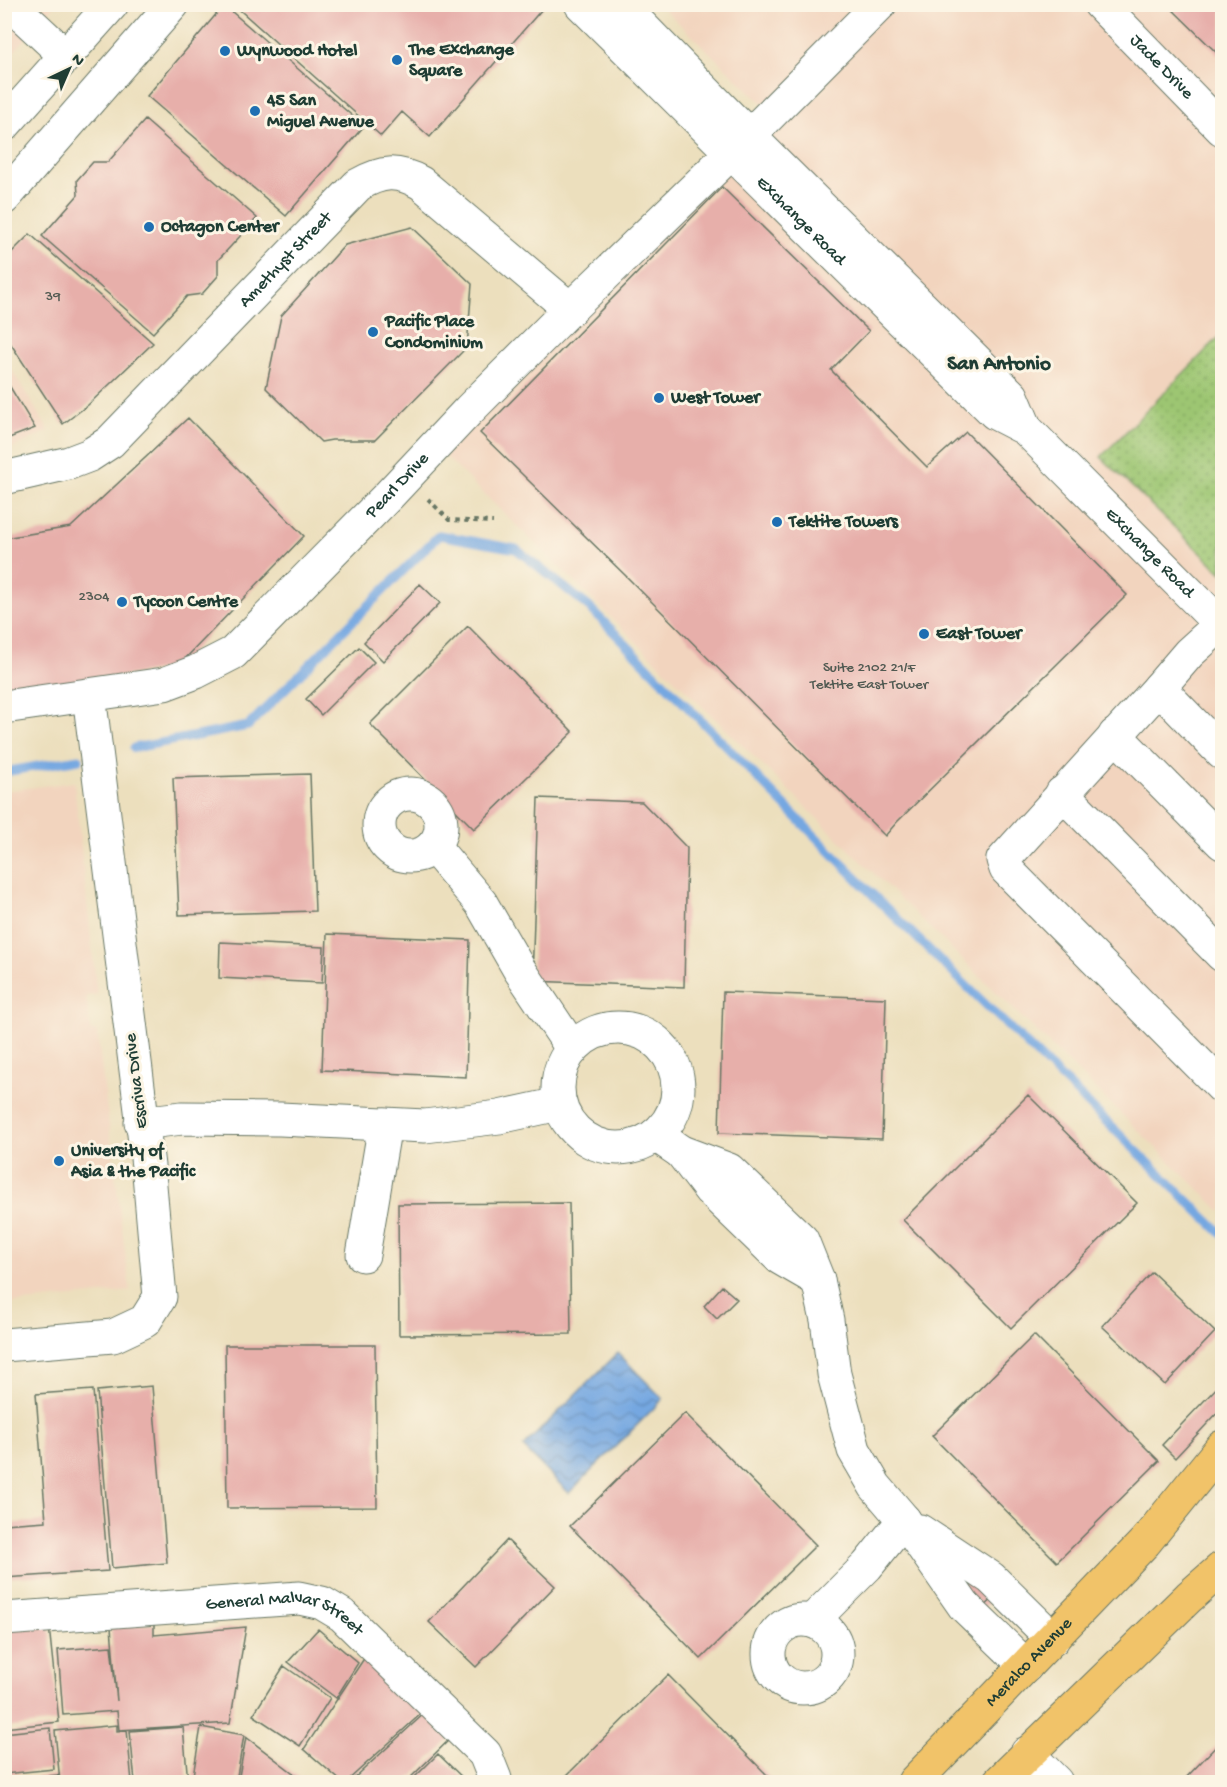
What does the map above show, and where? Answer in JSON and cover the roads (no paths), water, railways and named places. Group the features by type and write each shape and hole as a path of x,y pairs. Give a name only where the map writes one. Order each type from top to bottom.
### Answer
{"main road":[{"name":"Meralco Avenue","path":"914,1782 1145,1542 1222,1447"},
{"name":"Meralco Avenue","path":"1145,1542 1222,1478"},
{"path":"1189,1597 1222,1554"},
{"path":"999,1782 1189,1597 1222,1568"}],"street":[{"path":"10,4 66,56"},
{"path":"4,125 112,4"},
{"path":"4,198 173,4"},
{"name":"Pearl Drive","path":"4,707 164,684 196,672 233,652 469,410 741,144 880,4"},
{"name":"Jade Drive","path":"1100,4 1222,129"},
{"name":"Exchange Road","path":"597,7 741,144 995,412 1026,429 1218,612"},
{"name":"Amethyst Street","path":"4,478 80,459 110,442 358,185 372,177 389,172 408,176 421,183 570,309"},
{"path":"1218,612 1190,653 1003,860 1006,869 1222,1087"},
{"path":"1159,688 1222,753"},
{"name":"Escriva Drive","path":"4,1345 113,1336 145,1321 160,1297 149,1174 89,695"},
{"path":"1115,735 1222,843"},
{"path":"1062,793 1222,955"},
{"path":"433,846 481,903 519,969 572,1048"},
{"path":"669,1143 669,1120 677,1101 678,1082 673,1062 661,1046 645,1034 626,1028 606,1028 588,1035 572,1048 562,1065 557,1084 560,1104 568,1122 582,1137 600,1146 620,1149 669,1143 729,1170 802,1240 818,1280 827,1320 834,1374 854,1450 875,1486 904,1520 964,1606 1026,1666"},
{"path":"141,1123 182,1118 280,1119 425,1126 500,1117 560,1104"},
{"path":"363,1255 385,1124"},
{"path":"812,1621 867,1566 904,1520"},
{"path":"904,1520 991,1578 1053,1639"},
{"name":"General Malvar Street","path":"4,1619 299,1598 322,1603 342,1615 485,1754 494,1781"},
{"path":"1027,1753 1056,1782"}],"water":[{"path":"618,1353 663,1399 569,1493 523,1447"}],"waterway":[{"path":"134,748 248,726 439,535 516,549 588,606 879,901 1222,1234"},
{"path":"4,772 79,759"}],"place":[{"name":"Wynwood Hotel","path":"225,51"},
{"name":"The Exchange Square","path":"397,60"},
{"name":"45 San Miguel Avenue","path":"255,111"},
{"name":"Octagon Center","path":"149,227"},
{"name":"Pacific Place Condominium","path":"373,332"},
{"name":"West Tower","path":"659,398"},
{"name":"Tektite Towers","path":"777,522"},
{"name":"Tycoon Centre","path":"122,602"},
{"name":"East Tower","path":"924,634"},
{"name":"University of Asia & the Pacific","path":"59,1161"}],"district":[{"name":"San Antonio","path":"999,365"}]}
